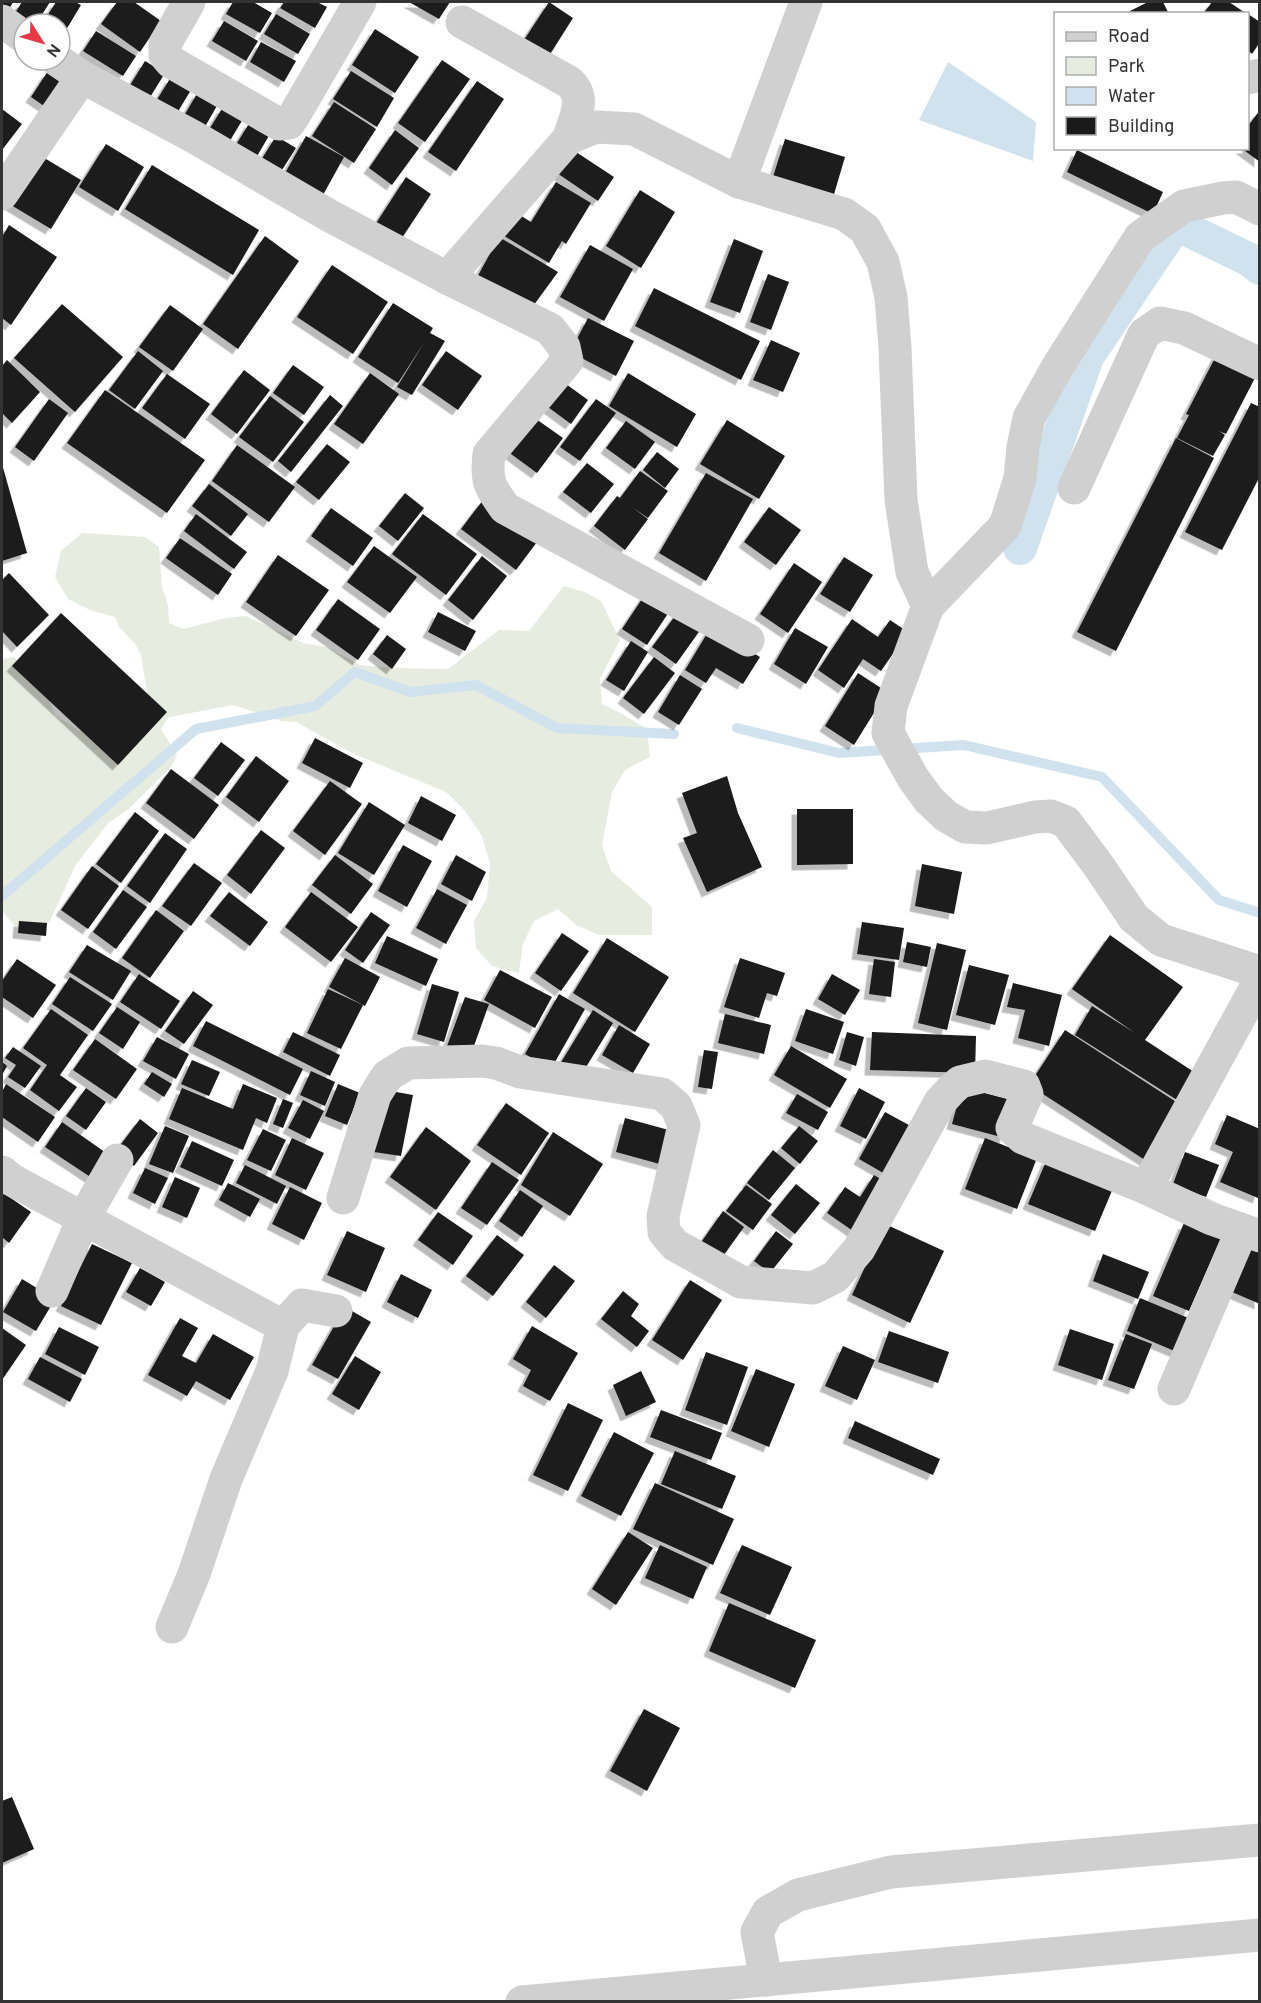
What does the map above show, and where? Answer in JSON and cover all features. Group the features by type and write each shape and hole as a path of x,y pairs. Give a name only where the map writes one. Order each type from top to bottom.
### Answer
{"street":[{"path":"189,2 165,44 165,56 171,62 279,124 289,123 295,114 360,2"},
{"path":"739,182 806,2"},
{"path":"462,22 568,82 577,90 579,104 569,138"},
{"path":"72,70 330,216 550,329 564,347 567,361 489,454 487,470 490,488 505,508 748,639"},
{"path":"2,194 68,72"},
{"path":"447,278 550,157 569,138 596,127 634,129 739,182 844,214 865,229 883,262 891,297 896,348 901,500 912,572 928,606"},
{"path":"1260,209 1236,197 1184,206 1140,237 1058,366 1029,418 1020,478 1005,526 928,606 891,706 888,733 913,778 929,800 946,816 965,827 987,828 1035,817 1051,816 1066,822 1134,918 1161,940 1260,972"},
{"path":"1074,488 1144,334 1160,323 1184,328 1260,364"},
{"path":"1146,1188 1260,980"},
{"path":"343,1198 375,1095 387,1076 408,1063 483,1061 520,1072 662,1094 676,1106 684,1125 663,1216 664,1232 675,1245 741,1282 813,1288 835,1277 859,1249 940,1102 960,1082 985,1076 1024,1086 1026,1089 1027,1094 1012,1128 1017,1134 1146,1188 1212,1219 1251,1233 1174,1389"},
{"path":"52,1291 83,1219 117,1160"},
{"path":"2,1172 12,1180 83,1219 283,1326"},
{"path":"172,1627 194,1574 226,1479 272,1371 283,1326 302,1305 336,1311"},
{"path":"766,1980 758,1932 768,1912 798,1895 891,1872 1260,1840"},
{"path":"522,2001 720,1993 766,1980 1260,1935"}],"green space":[{"path":"82,533 145,537 159,547 162,587 168,605 169,623 183,629 226,618 246,616 303,643 327,647 360,665 448,669 499,630 529,631 564,586 585,592 601,601 620,640 600,679 602,704 647,729 650,757 625,770 612,792 602,845 611,871 652,907 652,935 599,935 576,925 558,909 534,921 523,944 519,973 492,966 476,948 474,921 487,898 490,864 482,836 465,811 446,792 354,754 296,722 281,721 234,705 169,717 161,729 177,755 171,767 129,809 108,823 75,866 50,921 38,932 15,926 2,911 2,659 13,657 39,674 55,715 80,731 96,730 136,718 147,693 141,655 136,645 119,627 115,617 90,610 68,599 55,577 61,551"}],"water":[{"path":"948,62 1036,122 1033,161 919,120"}],"building":[{"path":"2,2 13,2 8,11 2,7"},
{"path":"22,2 50,2 44,12 16,12"},
{"path":"56,2 75,2 81,5 72,20 72,12 50,12"},
{"path":"117,2 134,2 161,21 140,52 101,24"},
{"path":"233,2 253,2 272,13 260,33 226,14"},
{"path":"284,2 317,2 327,7 315,28 280,8"},
{"path":"409,2 450,2 439,19"},
{"path":"549,2 573,18 549,56 524,40"},
{"path":"1148,2 1163,2 1168,12 1128,12"},
{"path":"1212,2 1229,2 1244,12 1204,12"},
{"path":"276,14 310,34 298,54 264,34"},
{"path":"1249,15 1260,22 1260,42 1252,54 1249,51"},
{"path":"224,21 258,41 246,61 212,41"},
{"path":"375,29 419,57 395,93 352,65"},
{"path":"96,31 136,56 123,76 83,51"},
{"path":"261,42 296,61 284,82 250,62"},
{"path":"442,60 470,79 425,142 398,123"},
{"path":"145,61 165,73 144,107 124,95"},
{"path":"351,71 394,98 377,127 333,99"},
{"path":"47,72 65,82 47,108 31,97"},
{"path":"171,77 191,90 171,123 150,111"},
{"path":"477,81 504,99 456,171 428,152"},
{"path":"198,92 218,104 198,139 178,126"},
{"path":"334,102 376,129 354,163 312,136"},
{"path":"223,107 243,119 222,154 202,141"},
{"path":"2,109 22,124 2,150"},
{"path":"1260,110 1260,162 1244,150 1249,150 1249,125"},
{"path":"250,122 270,134 250,168 229,156"},
{"path":"395,130 419,148 392,185 369,168"},
{"path":"276,136 296,148 275,181 255,170"},
{"path":"306,136 344,157 318,204 280,182"},
{"path":"785,139 845,157 832,201 771,183"},
{"path":"106,144 144,167 118,211 79,187"},
{"path":"573,150 614,177 598,201 557,173"},
{"path":"1077,150 1163,192 1153,214 1067,172"},
{"path":"36,153 81,180 51,229 6,202"},
{"path":"152,165 259,230 233,275 125,209"},
{"path":"406,177 431,194 398,244 373,228"},
{"path":"556,182 591,203 566,244 562,241 549,263 501,234 515,212 531,222"},
{"path":"640,190 675,212 641,268 606,246"},
{"path":"9,225 57,257 11,325 2,318 2,237"},
{"path":"265,236 299,261 238,349 203,324"},
{"path":"499,237 558,272 528,313 474,283"},
{"path":"734,239 763,251 740,313 710,302"},
{"path":"590,245 633,269 604,321 560,297"},
{"path":"332,265 388,302 353,354 297,317"},
{"path":"768,274 789,282 771,330 750,322"},
{"path":"654,288 760,341 741,380 635,326"},
{"path":"393,303 433,328 430,333 445,341 412,395 397,387 425,341 398,383 358,357"},
{"path":"62,304 123,357 75,412 14,358"},
{"path":"170,305 203,329 173,371 139,347"},
{"path":"588,318 634,341 616,376 570,352"},
{"path":"771,340 800,353 783,392 753,380"},
{"path":"138,351 163,371 135,409 109,390"},
{"path":"446,351 482,376 458,410 422,385"},
{"path":"1217,354 1257,374 1226,434 1219,431 1225,435 1213,456 1177,438 1189,415 1186,414"},
{"path":"7,360 40,392 12,423 2,413 2,366"},
{"path":"293,365 324,387 304,415 273,393"},
{"path":"244,370 270,390 237,434 211,414"},
{"path":"370,373 399,394 363,444 334,424"},
{"path":"628,373 696,414 677,447 609,406"},
{"path":"167,374 210,404 185,439 142,408"},
{"path":"555,376 588,400 571,424 537,399"},
{"path":"105,390 205,460 167,513 67,443"},
{"path":"330,395 343,406 291,472 278,461"},
{"path":"270,396 304,422 273,462 239,437"},
{"path":"49,399 68,413 34,461 15,447"},
{"path":"596,399 616,413 580,461 560,447"},
{"path":"1251,403 1260,407 1260,476 1222,550 1185,532"},
{"path":"529,414 563,438 537,473 503,448"},
{"path":"727,420 785,456 759,499 700,464"},
{"path":"626,421 655,442 635,469 606,448"},
{"path":"1176,438 1214,458 1116,651 1077,632"},
{"path":"327,444 350,462 319,500 296,482"},
{"path":"237,445 295,487 269,522 212,481"},
{"path":"657,452 679,469 665,488 643,470"},
{"path":"587,463 614,484 591,513 563,492"},
{"path":"2,464 27,553 2,561"},
{"path":"640,471 668,491 648,518 632,507 648,519 625,550 594,526 617,496 620,498"},
{"path":"706,473 753,499 706,581 659,553"},
{"path":"209,484 248,514 231,536 192,506"},
{"path":"405,493 424,508 398,541 379,526"},
{"path":"483,500 537,542 516,570 461,529"},
{"path":"769,507 801,530 776,565 744,542"},
{"path":"331,508 373,538 353,566 311,536"},
{"path":"196,514 247,552 234,569 184,531"},
{"path":"423,514 477,554 446,595 392,554"},
{"path":"180,538 232,574 218,595 166,558"},
{"path":"374,546 417,577 390,613 347,582"},
{"path":"278,555 329,590 296,636 246,602"},
{"path":"482,556 507,576 473,620 448,600"},
{"path":"844,557 873,575 850,612 820,594"},
{"path":"794,563 822,582 788,633 760,614"},
{"path":"9,573 49,615 17,647 2,631 2,580"},
{"path":"646,593 671,609 647,645 622,629"},
{"path":"338,599 380,629 358,660 316,630"},
{"path":"438,612 476,631 465,651 428,632"},
{"path":"678,612 701,629 676,664 652,647"},
{"path":"61,613 167,712 118,765 12,666"},
{"path":"852,619 878,637 890,620 908,632 881,671 863,659 844,688 818,670"},
{"path":"711,627 760,657 743,684 716,668 706,683 685,670"},
{"path":"795,628 828,647 806,684 774,664"},
{"path":"387,635 406,649 392,669 373,654"},
{"path":"631,641 648,652 624,691 606,680"},
{"path":"654,657 675,673 644,714 623,698"},
{"path":"858,673 887,692 854,745 825,726"},
{"path":"680,675 702,689 679,725 658,712"},
{"path":"315,738 363,763 350,788 302,763"},
{"path":"221,742 245,760 218,796 194,778"},
{"path":"256,756 289,781 259,822 226,797"},
{"path":"171,769 219,805 194,839 146,803"},
{"path":"727,776 738,813 762,867 707,892 683,838 697,833 682,793"},
{"path":"330,781 362,804 325,855 293,831"},
{"path":"421,796 456,815 442,841 408,823"},
{"path":"369,802 405,825 374,875 338,853"},
{"path":"797,809 853,809 853,864 797,865"},
{"path":"135,812 159,831 121,883 96,864"},
{"path":"261,830 285,848 251,894 227,875"},
{"path":"165,833 187,849 150,903 127,886"},
{"path":"403,845 432,861 407,907 378,891"},
{"path":"335,855 373,884 351,914 312,885"},
{"path":"456,855 486,872 472,901 441,884"},
{"path":"194,863 222,883 191,926 162,906"},
{"path":"922,864 962,872 954,914 915,906"},
{"path":"92,866 119,886 88,929 61,910"},
{"path":"437,889 467,905 446,944 416,928"},
{"path":"123,890 147,907 116,949 93,932"},
{"path":"229,892 268,922 250,946 210,916"},
{"path":"311,892 358,927 331,962 285,927"},
{"path":"156,910 184,931 150,978 122,958"},
{"path":"371,912 390,925 363,963 345,950"},
{"path":"19,921 47,923 46,936 18,933"},
{"path":"862,922 904,928 899,960 857,954"},
{"path":"562,933 589,951 561,991 535,973"},
{"path":"1110,935 1183,987 1145,1040 1194,1072 1177,1100 1075,1035 1092,1006 1135,1033 1072,989"},
{"path":"387,936 438,959 426,986 375,963"},
{"path":"607,938 669,977 635,1032 573,993"},
{"path":"907,942 931,947 927,967 903,962"},
{"path":"937,943 966,950 947,1030 918,1023"},
{"path":"87,945 131,971 113,1000 69,972"},
{"path":"345,958 380,977 365,1006 329,987"},
{"path":"740,958 785,973 777,996 767,993 759,1018 724,1007"},
{"path":"17,959 56,985 33,1018 2,997 2,981"},
{"path":"874,959 895,962 891,997 869,994"},
{"path":"969,965 1009,975 995,1025 956,1015"},
{"path":"500,970 552,997 535,1028 484,1000"},
{"path":"139,974 180,1001 161,1029 120,1002"},
{"path":"832,974 860,990 845,1015 818,999"},
{"path":"70,977 112,1004 93,1031 52,1004"},
{"path":"1013,983 1062,995 1049,1046 1018,1038 1025,1010 1007,1007"},
{"path":"432,984 459,992 444,1042 417,1034"},
{"path":"328,989 363,1005 341,1049 307,1033"},
{"path":"193,991 213,1005 184,1044 165,1031"},
{"path":"559,994 585,1009 551,1069 525,1054"},
{"path":"465,997 489,1004 470,1057 446,1049"},
{"path":"117,1007 140,1022 123,1049 99,1033"},
{"path":"51,1009 88,1035 60,1075 77,1087 59,1111 30,1090 47,1065 23,1048"},
{"path":"806,1009 844,1022 833,1054 795,1041"},
{"path":"593,1010 613,1023 580,1077 560,1064"},
{"path":"725,1014 771,1025 764,1054 718,1043"},
{"path":"206,1021 303,1069 290,1095 193,1046"},
{"path":"619,1025 650,1044 633,1073 602,1055"},
{"path":"1065,1030 1184,1107 1148,1162 1029,1085"},
{"path":"293,1032 340,1055 330,1076 283,1052"},
{"path":"847,1032 864,1037 856,1066 839,1060"},
{"path":"872,1032 976,1036 975,1073 870,1070"},
{"path":"157,1037 189,1054 176,1079 143,1061"},
{"path":"95,1039 137,1069 116,1099 73,1070"},
{"path":"791,1046 847,1079 830,1108 774,1075"},
{"path":"13,1047 41,1066 25,1088 8,1077 16,1065 5,1058"},
{"path":"704,1050 718,1052 712,1089 698,1087"},
{"path":"192,1060 220,1072 209,1096 181,1084"},
{"path":"2,1062 7,1066 2,1075"},
{"path":"311,1071 335,1082 325,1106 300,1095"},
{"path":"152,1072 172,1084 164,1097 144,1084"},
{"path":"6,1084 55,1117 38,1142 2,1117 2,1092"},
{"path":"243,1084 277,1098 267,1123 256,1118 243,1150 169,1119 182,1088 233,1109"},
{"path":"338,1084 360,1093 347,1125 325,1116"},
{"path":"962,1087 1015,1101 1005,1138 952,1124"},
{"path":"86,1088 106,1102 86,1130 66,1116"},
{"path":"859,1088 885,1102 866,1139 840,1126"},
{"path":"385,1090 413,1095 401,1156 374,1152"},
{"path":"797,1094 828,1112 818,1130 786,1113"},
{"path":"283,1099 293,1103 283,1128 273,1124"},
{"path":"303,1100 324,1111 310,1139 288,1128"},
{"path":"506,1103 549,1133 521,1175 477,1145"},
{"path":"885,1112 918,1130 892,1178 859,1159"},
{"path":"1227,1115 1260,1129 1260,1193 1258,1198 1220,1182 1233,1152 1215,1144"},
{"path":"625,1118 676,1132 667,1166 616,1152"},
{"path":"140,1119 158,1133 134,1166 115,1152"},
{"path":"62,1122 109,1155 92,1178 45,1147"},
{"path":"165,1126 189,1136 173,1173 149,1164"},
{"path":"799,1126 818,1141 800,1164 781,1148"},
{"path":"426,1127 471,1161 436,1210 390,1177"},
{"path":"263,1129 286,1140 271,1171 247,1160"},
{"path":"553,1132 603,1164 570,1216 521,1185"},
{"path":"292,1138 324,1153 306,1190 275,1175"},
{"path":"985,1138 1037,1158 1017,1209 965,1189"},
{"path":"192,1141 234,1160 222,1186 180,1167"},
{"path":"773,1150 795,1168 769,1200 747,1183"},
{"path":"1185,1152 1219,1165 1206,1197 1173,1184"},
{"path":"1047,1159 1114,1186 1095,1231 1028,1204"},
{"path":"492,1162 519,1180 487,1225 461,1208"},
{"path":"245,1165 286,1186 277,1204 236,1183"},
{"path":"145,1168 168,1178 155,1204 133,1193"},
{"path":"874,1175 889,1184 856,1233 827,1213 845,1187 860,1197"},
{"path":"175,1177 200,1188 187,1218 162,1207"},
{"path":"228,1183 260,1199 250,1217 219,1200"},
{"path":"796,1184 820,1203 795,1234 771,1215"},
{"path":"746,1185 772,1204 753,1230 726,1211"},
{"path":"290,1187 322,1203 304,1240 272,1224"},
{"path":"520,1190 543,1206 522,1237 499,1221"},
{"path":"2,1192 31,1212 9,1243 2,1237"},
{"path":"723,1211 744,1227 716,1266 695,1251"},
{"path":"438,1212 473,1236 453,1265 418,1240"},
{"path":"1184,1223 1221,1238 1189,1311 1153,1296"},
{"path":"885,1224 944,1251 910,1323 852,1295"},
{"path":"347,1231 385,1248 366,1292 327,1275"},
{"path":"776,1231 793,1244 770,1273 754,1261"},
{"path":"497,1235 524,1255 493,1296 466,1276"},
{"path":"1254,1240 1260,1242 1260,1304 1232,1292"},
{"path":"92,1244 132,1263 101,1325 61,1306"},
{"path":"1103,1254 1149,1272 1138,1299 1093,1281"},
{"path":"554,1265 575,1281 546,1318 526,1302"},
{"path":"140,1268 165,1282 151,1306 126,1292"},
{"path":"401,1274 432,1290 418,1318 387,1302"},
{"path":"22,1279 55,1299 36,1331 3,1312"},
{"path":"690,1280 722,1300 683,1360 652,1340"},
{"path":"623,1291 639,1304 631,1316 649,1331 637,1347 601,1319"},
{"path":"1140,1298 1198,1322 1184,1355 1127,1331"},
{"path":"345,1307 371,1322 338,1379 312,1365"},
{"path":"180,1318 198,1328 182,1356 196,1363 213,1334 254,1357 230,1400 196,1381 187,1396 148,1375"},
{"path":"532,1326 578,1353 550,1401 523,1386 531,1370 513,1359"},
{"path":"59,1327 99,1347 85,1375 45,1354"},
{"path":"2,1328 26,1345 2,1380"},
{"path":"1070,1329 1114,1344 1102,1380 1058,1365"},
{"path":"889,1331 949,1352 938,1383 878,1362"},
{"path":"1126,1334 1152,1344 1134,1389 1108,1380"},
{"path":"843,1346 875,1360 857,1400 825,1386"},
{"path":"706,1352 748,1367 727,1425 685,1410"},
{"path":"355,1356 381,1372 359,1410 332,1394"},
{"path":"40,1357 82,1379 70,1402 28,1379"},
{"path":"756,1369 795,1384 769,1447 731,1431"},
{"path":"641,1371 656,1402 626,1416 613,1385"},
{"path":"568,1403 603,1420 568,1491 533,1475"},
{"path":"661,1410 722,1433 711,1460 650,1437"},
{"path":"855,1421 940,1459 933,1475 848,1438"},
{"path":"614,1432 654,1453 621,1516 581,1496"},
{"path":"675,1451 736,1476 722,1509 661,1484"},
{"path":"655,1483 734,1519 713,1565 633,1529"},
{"path":"628,1532 653,1548 616,1605 592,1589"},
{"path":"660,1545 707,1567 693,1599 645,1578"},
{"path":"742,1545 792,1567 770,1615 720,1593"},
{"path":"729,1603 816,1640 795,1688 709,1651"},
{"path":"644,1709 680,1728 647,1791 610,1771"},
{"path":"12,1797 34,1849 2,1863 2,1801"}],"waterway":[{"path":"1020,548 1087,357 1176,224 1250,260 1260,268"},
{"path":"2,896 196,729 315,706 355,672 410,692 476,685 557,728 674,734"},
{"path":"737,728 839,753 964,745 1102,777 1219,900 1260,913"}]}
